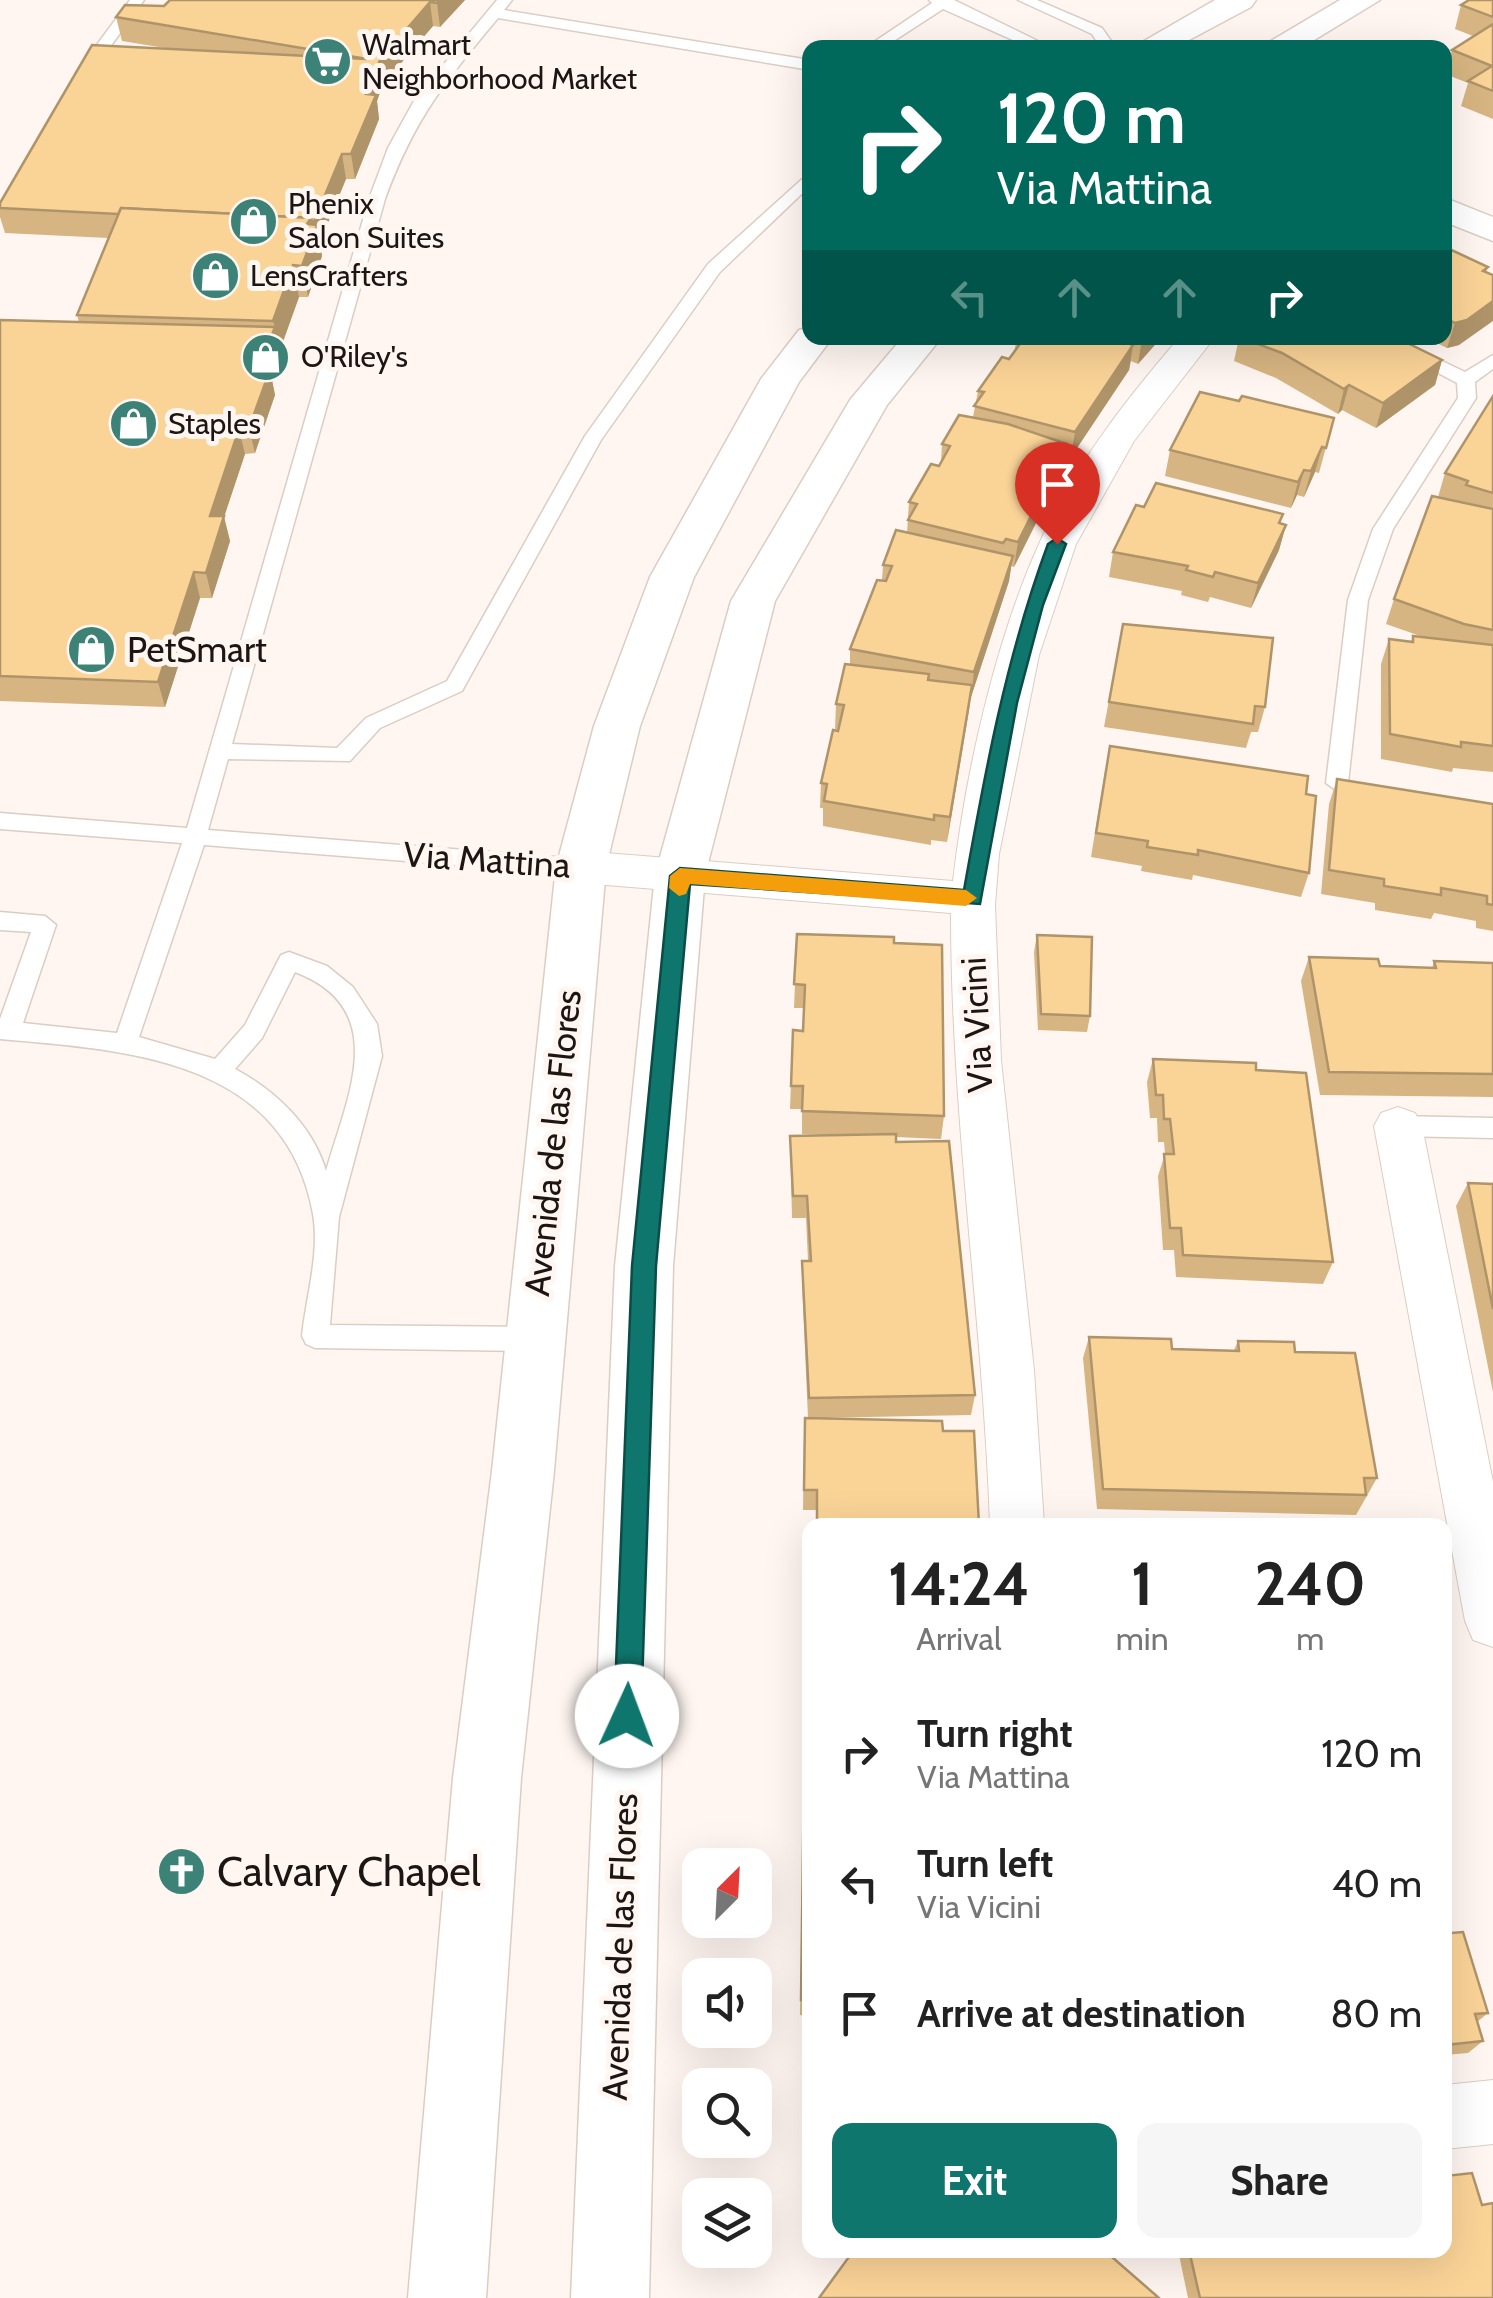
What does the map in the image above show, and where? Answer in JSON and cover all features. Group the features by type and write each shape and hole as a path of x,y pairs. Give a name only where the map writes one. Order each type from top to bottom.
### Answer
{"main road":[{"path":"1163,40 1240,0"},
{"path":"1290,40 1364,0"},
{"path":"1452,212 1493,230"},
{"name":"Avenida de las Flores","path":"447,2298 487,1778 581,867 617,726 672,578 781,379 808,345"},
{"name":"Avenida de las Flores","path":"610,2298 644,1266 680,876 753,601 870,400 916,345"}],"street":[{"name":"Via Vicini","path":"1017,1518 1015,1447 984,1142 973,898 1007,703 1034,605 1057,544 1094,473 1192,345"},
{"name":"Via Mattina","path":"581,867 973,898"},
{"path":"1398,1126 1493,1621"},
{"path":"1452,2116 1493,2112"}],"lane":[{"path":"69,96 137,0"},
{"path":"1025,0 1097,32 1104,40"},
{"path":"884,40 942,1 1027,40"},
{"path":"126,1041 195,838 390,165 423,100 500,6 802,63"},
{"path":"220,751 342,756 372,722 455,686 592,440 714,268 802,184"},
{"path":"1395,345 1466,380"},
{"path":"1466,380 1493,360"},
{"path":"1337,783 1358,600 1383,529 1467,398 1466,380"},
{"name":"Via Mattina","path":"0,821 581,867"},
{"path":"0,921 44,925 4,1030 126,1041 220,1071 270,1104 308,1148 327,1216"},
{"path":"220,1071 254,1031 289,961 319,972 345,993 365,1024 370,1056 327,1216 315,1336 534,1338"},
{"path":"1398,1126 1493,1128"}],"building":[{"path":"170,0 440,0 430,2 380,60 366,94 376,95 351,154 342,154 313,224 311,218 121,208 118,214 0,208 92,45 367,59 116,17 125,5 164,6"},
{"path":"1469,0 1493,0 1493,17 1461,5"},
{"path":"1493,24 1493,91 1468,81 1492,66 1452,50"},
{"name":"LensCrafters","path":"121,208 311,218 307,224 317,225 302,266 293,265 273,321 77,315"},
{"path":"1452,250 1488,267 1483,271 1493,275 1493,301 1467,320 1455,323"},
{"path":"0,320 275,327 258,370 270,370 249,428 239,429 210,516 224,516 206,573 194,572 158,682 0,676"},
{"path":"1019,345 1133,345 1075,432 974,406 984,392 978,391 1002,357 1009,359"},
{"path":"1261,345 1411,345 1442,360 1383,403 1349,385 1344,389"},
{"path":"1200,392 1239,401 1242,396 1334,418 1326,448 1322,447 1311,471 1304,470 1298,482 1170,450"},
{"path":"1493,396 1493,493 1445,473"},
{"path":"959,415 1008,424 1067,444 1018,542 1006,539 1003,543 908,520 917,504 909,502 931,464 939,466 950,446 942,444"},
{"path":"1156,483 1283,514 1279,523 1286,525 1258,583 1215,572 1213,577 1186,570 1188,566 1113,552 1136,505 1144,507"},
{"path":"1432,496 1493,509 1493,630 1394,599"},
{"path":"896,530 1013,556 974,672 850,649 877,580 886,581 892,566 883,565"},
{"path":"1123,624 1273,638 1265,707 1255,706 1253,724 1109,702"},
{"path":"1413,636 1493,645 1493,746 1461,742 1461,747 1390,734 1389,639 1413,642"},
{"path":"845,664 929,674 928,680 972,685 950,817 934,815 934,820 824,801 827,784 821,783 833,730 838,731 844,705 836,704"},
{"path":"1110,746 1308,776 1306,794 1316,796 1309,873 1198,850 1198,855 1147,847 1148,841 1096,833"},
{"path":"1337,779 1493,804 1493,905 1487,904 1487,896 1441,888 1441,895 1384,886 1384,879 1329,870"},
{"path":"797,934 894,937 894,943 942,945 944,1116 802,1111 803,1086 791,1086 793,1030 803,1031 805,985 794,984"},
{"path":"1037,935 1092,937 1090,1016 1041,1014"},
{"path":"1309,957 1378,959 1380,966 1436,968 1434,961 1493,963 1493,1074 1329,1072"},
{"path":"1153,1059 1256,1063 1256,1070 1306,1073 1333,1262 1183,1255 1181,1228 1170,1228 1164,1154 1174,1154 1170,1119 1164,1119 1163,1095 1156,1095"},
{"path":"896,1134 896,1142 949,1141 975,1395 809,1398 802,1261 811,1261 807,1196 793,1196 790,1136"},
{"path":"1468,1183 1493,1184 1493,1309"},
{"path":"1089,1337 1171,1339 1172,1349 1239,1351 1238,1341 1294,1342 1295,1352 1355,1353 1377,1478 1364,1478 1366,1495 1103,1489"},
{"path":"805,1418 942,1421 943,1431 974,1431 979,1518 817,1518 817,1490 804,1490"},
{"path":"1463,1932 1488,2013 1475,2014 1483,2041 1452,2044 1452,1933"},
{"path":"1472,2173 1482,2205 1493,2203 1493,2298 1200,2298 1191,2258 1452,2258 1452,2175"},
{"path":"848,2258 1113,2258 1159,2298 819,2298"}],"slow traffic":[{"path":"679,888 680,876 966,898"}],"place":[{"name":"Walmart Neighborhood Market","path":"327,62"},
{"name":"Phenix Salon Suites","path":"253,221"},
{"name":"LensCrafters","path":"215,276"},
{"name":"O'Riley's","path":"266,357"},
{"name":"Staples","path":"133,424"},
{"name":"PetSmart","path":"92,650"},
{"name":"Calvary Chapel","path":"182,1871"}],"route":[{"path":"627,1716 644,1266 680,876 973,898 1007,703 1034,605 1057,544"}]}
